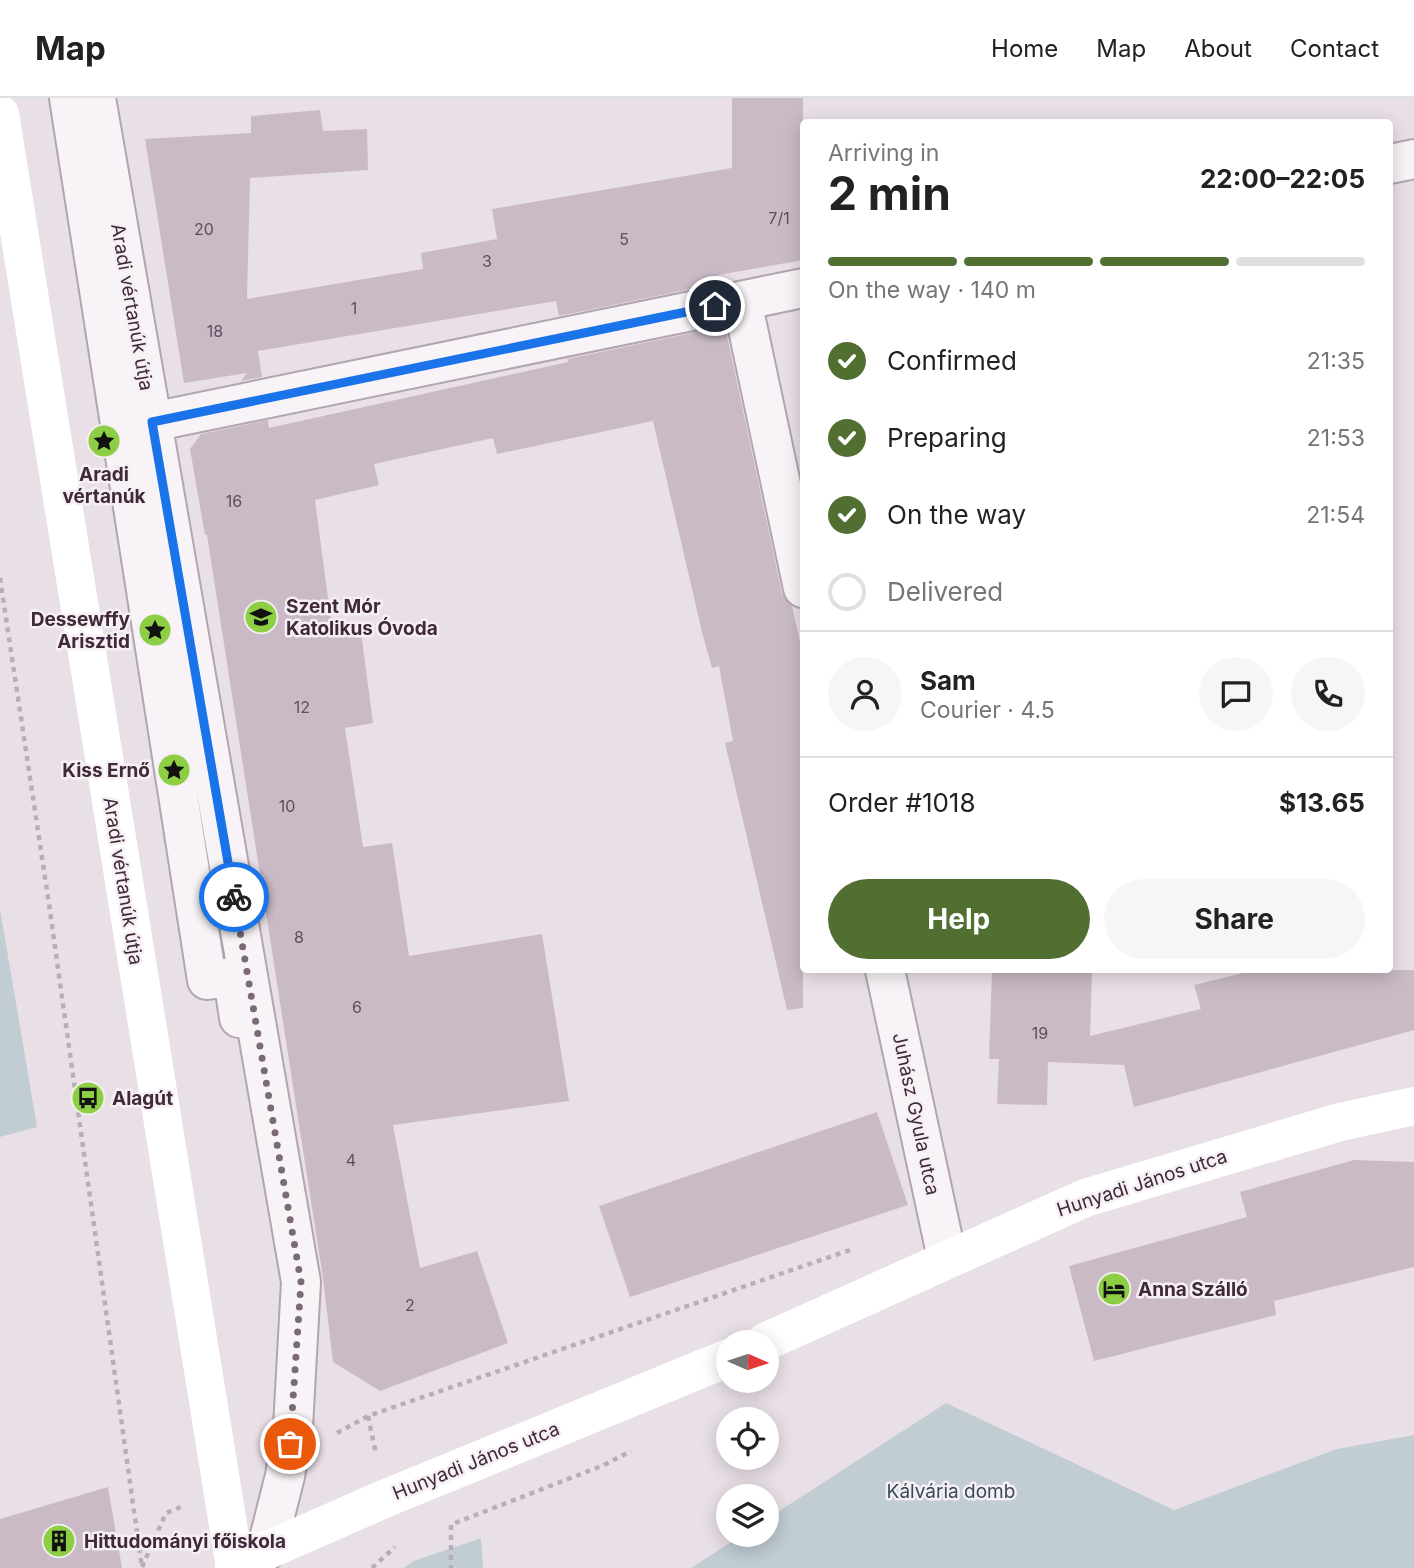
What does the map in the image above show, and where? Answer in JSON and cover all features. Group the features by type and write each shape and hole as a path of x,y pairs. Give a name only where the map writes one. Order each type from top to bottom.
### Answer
{"street":[{"path":"69,98 207,980 233,977 279,1278 287,1461"},
{"name":"Aradi vértanúk útja","path":"96,98 301,1282 293,1427 287,1461 240,1563"},
{"name":"Aradi vértanúk útja","path":"0,114 221,1489 240,1563"},
{"path":"1393,163 1414,159"},
{"path":"152,422 800,289"},
{"path":"741,301 800,574"},
{"name":"Juhász Gyula utca","path":"886,973 947,1258"},
{"name":"Hunyadi János utca","path":"779,1336 1085,1198 1340,1122 1414,1106"},
{"name":"Hunyadi János utca","path":"240,1563 384,1499 716,1363"}],"path":[{"path":"0,578 50,904 142,1568 166,1513 221,1489"},
{"path":"287,1461 368,1416 861,1246"},
{"path":"451,1525 451,1568"},
{"path":"372,1568 393,1548"}],"green space":[{"path":"0,909 37,1127 0,1137"},
{"name":"Kálvária domb","path":"946,1403 1174,1510 1337,1449 1414,1435 1414,1568 691,1568 723,1547 779,1547 779,1511"},
{"path":"481,1538 483,1568 404,1568 414,1561"}],"building":[{"path":"732,98 803,98 803,119 800,119 800,261 718,275 720,283 559,316 556,301 258,351 262,377 241,381 247,373 184,383 145,139 251,133 251,116 320,110 323,131 367,129 368,170 250,178 247,299 423,269 421,253 497,239 492,209 732,168"},
{"path":"725,326 782,593 792,606 800,642 800,973 803,973 803,1008 787,1010 725,743 733,741 719,666 712,668 702,632 653,421 497,454 493,438 374,464 379,485 315,500 332,629 360,625 373,723 345,728 363,847 392,843 409,956 542,934 569,1101 393,1125 420,1268 477,1251 508,1343 380,1391 333,1362 323,1278 207,535 190,449 201,434 268,420 269,428 568,362 567,359"},
{"path":"1393,970 1414,970 1414,1030 1134,1107 1124,1065 1048,1062 1047,1105 997,1104 999,1059 989,1059 992,973 1092,973 1090,1036 1201,1009 1194,985 1243,973 1393,973"},
{"path":"877,1112 908,1205 630,1297 599,1206"},
{"path":"1354,1160 1414,1162 1414,1267 1274,1301 1276,1315 1094,1361 1069,1266 1247,1217 1240,1192"},
{"name":"Hittudományi főiskola","path":"108,1487 122,1568 0,1568 0,1519"}],"way so far":[{"path":"234,897 301,1282 290,1444"}],"place":[{"name":"Aradi vértanúk","path":"104,441"},
{"name":"Szent Mór Katolikus Óvoda","path":"261,617"},
{"name":"Dessewffy Arisztid","path":"155,630"},
{"name":"Kiss Ernő","path":"174,770"},
{"name":"Alagút","path":"88,1098"},
{"name":"Anna Szálló","path":"1114,1289"},
{"name":"Hittudományi főiskola","path":"59,1541"}],"route":[{"path":"234,897 152,422 715,306"}]}
